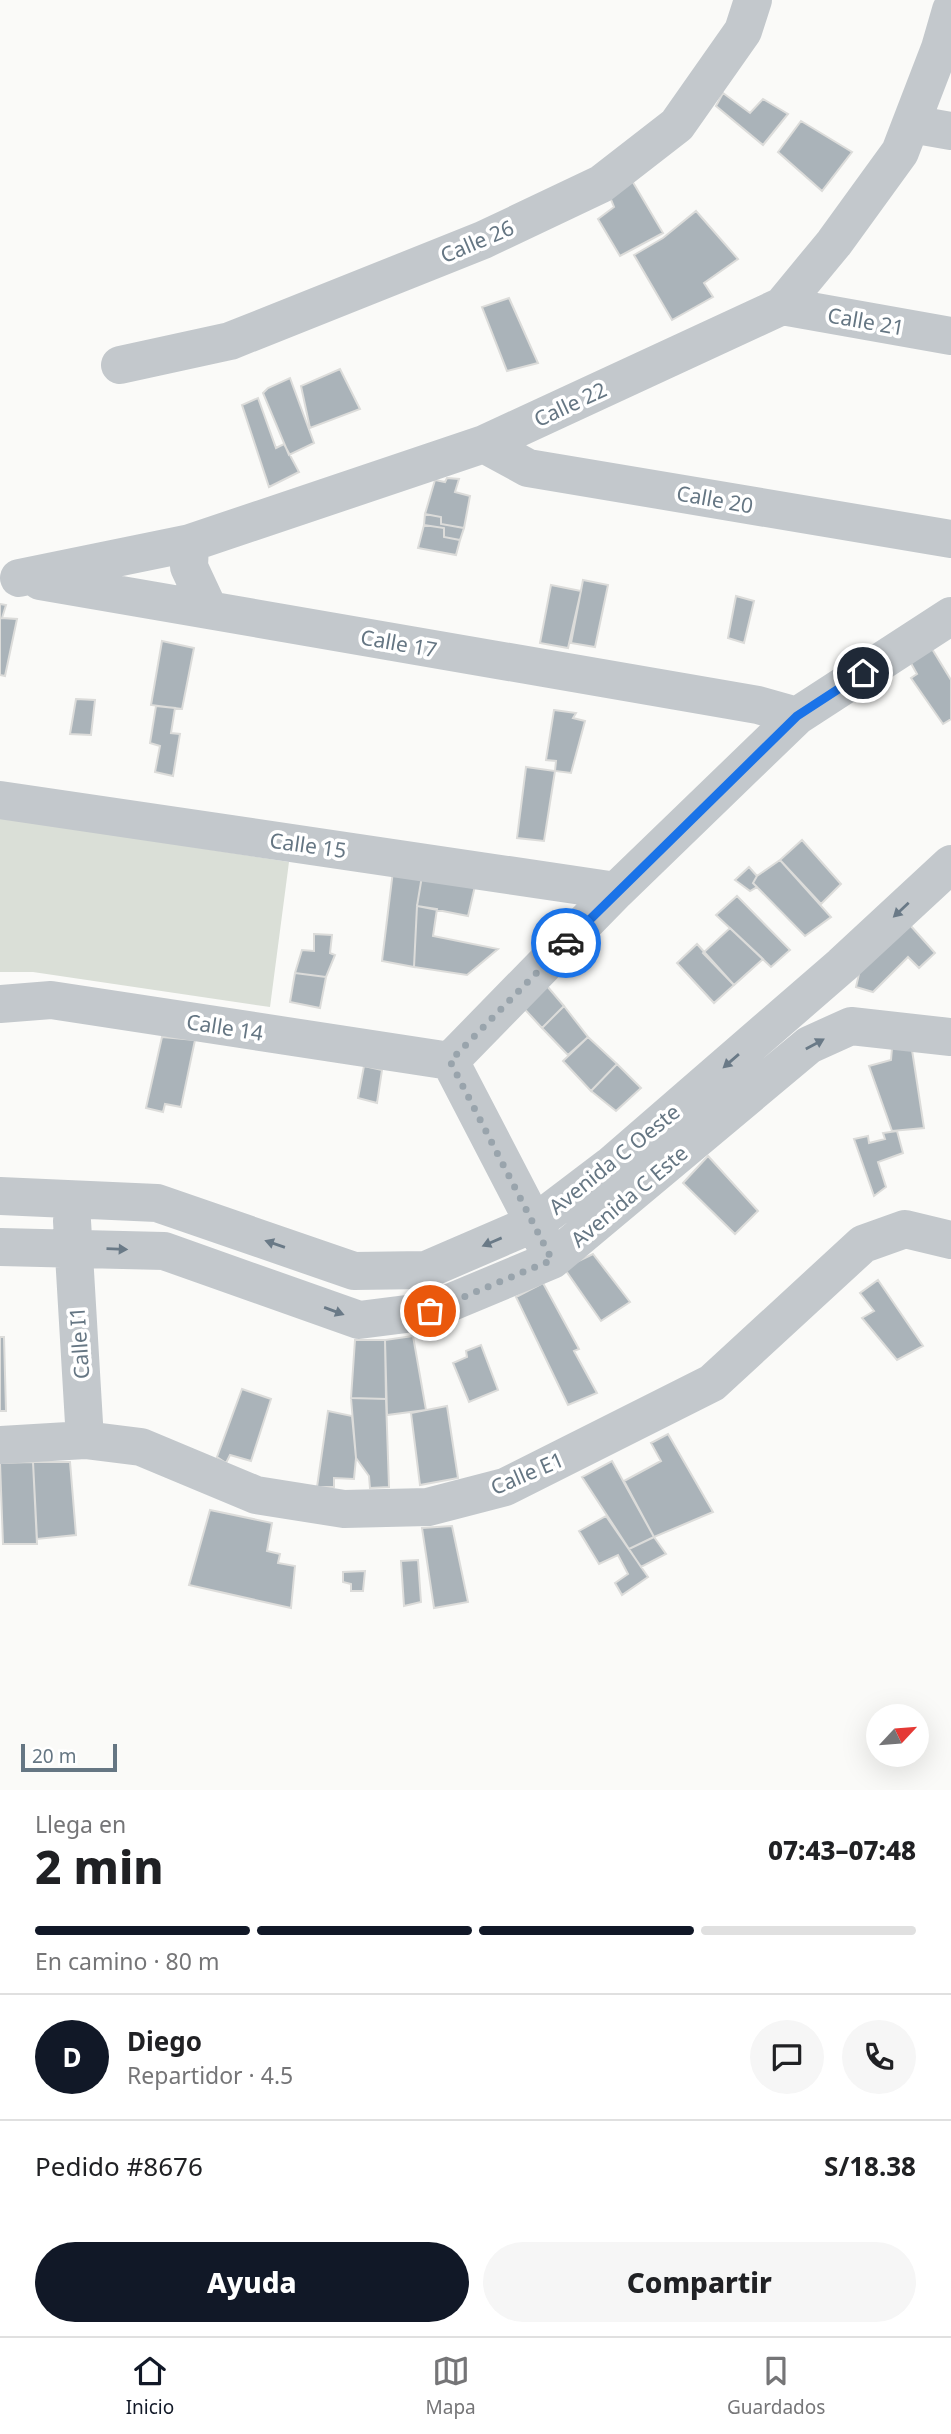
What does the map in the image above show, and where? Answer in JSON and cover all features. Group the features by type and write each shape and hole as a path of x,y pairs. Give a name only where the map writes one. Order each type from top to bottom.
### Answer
{"street":[{"name":"Calle 26","path":"120,365 230,341 483,240 601,184 677,125 743,31 753,0"},
{"name":"Calle 22","path":"10,576 190,543 484,444 782,306 834,243 900,152 940,48 951,10"},
{"path":"911,124 951,131"},
{"name":"Calle 21","path":"782,306 951,336"},
{"name":"Calle 20","path":"484,444 528,468 951,539"},
{"path":"190,543 190,567 209,611"},
{"name":"Calle 17","path":"10,576 758,705 797,716"},
{"path":"552,1260 450,1061 616,891 797,716 951,616"},
{"name":"Calle 15","path":"0,800 616,891"},
{"name":"Avenida C Oeste","path":"0,1196 157,1203 354,1271 426,1270 535,1223 610,1166 842,965 951,864"},
{"name":"Calle 14","path":"0,1004 51,1000 450,1061"},
{"name":"Avenida C Este","path":"0,1247 164,1251 359,1320 430,1311 552,1260 809,1045 851,1026 951,1037"},
{"name":"Calle I1","path":"71,1198 85,1440"},
{"name":"Calle E1","path":"0,1445 85,1440 141,1447 256,1495 344,1509 428,1507 505,1487 712,1383 863,1244 905,1229 951,1240"}],"shaded area":[{"path":"0,817 289,862 270,1007 33,972 0,972"}],"building":[{"path":"723,93 750,113 763,99 788,114 763,145 716,106"},
{"path":"801,121 852,152 822,191 778,152"},
{"path":"631,179 663,233 620,256 598,219 614,207 608,192"},
{"path":"696,211 738,259 704,283 713,297 672,320 634,255 663,238"},
{"path":"509,298 538,363 507,371 482,307"},
{"path":"340,369 360,409 310,428 301,386"},
{"path":"290,378 314,443 289,455 263,393"},
{"path":"258,398 276,448 284,444 299,472 269,487 242,405"},
{"path":"447,478 459,479 455,492 470,496 464,528 441,524 441,517 425,514 435,480 445,482"},
{"path":"425,514 441,517 441,524 464,528 460,540 444,537 444,528 424,525"},
{"path":"424,525 444,528 444,537 460,540 456,555 418,548"},
{"path":"583,580 608,585 595,647 571,643"},
{"path":"551,585 581,591 568,648 540,643"},
{"path":"736,596 754,601 744,643 728,638"},
{"path":"0,604 6,605 2,618 17,619 5,676 0,675"},
{"path":"162,641 194,648 182,709 151,705"},
{"path":"929,644 951,680 951,719 943,724 911,678 917,674 908,658"},
{"path":"76,699 95,700 91,735 70,734"},
{"path":"156,706 175,708 171,733 180,734 173,776 155,772 160,746 150,743"},
{"path":"554,710 576,713 573,718 585,721 571,773 555,771 556,761 546,760"},
{"path":"526,767 555,771 544,841 517,838"},
{"path":"802,840 841,884 821,904 780,860"},
{"path":"780,860 831,917 805,936 753,883 757,876"},
{"path":"749,867 757,876 753,883 757,887 750,891 735,880"},
{"path":"393,871 422,876 417,906 414,967 382,961"},
{"path":"422,876 475,886 468,916 417,906"},
{"path":"737,896 790,950 771,967 716,915"},
{"path":"417,906 437,909 433,936 498,949 467,975 414,967"},
{"path":"910,925 935,953 919,968 908,957 873,992 856,987 861,965"},
{"path":"730,928 763,959 734,985 703,953"},
{"path":"314,934 332,935 330,953 335,955 326,977 295,973 302,950 314,951"},
{"path":"697,944 734,985 714,1003 677,963"},
{"path":"295,973 326,977 320,1008 290,1002"},
{"path":"541,979 564,1006 542,1028 519,1003"},
{"path":"564,1006 588,1037 568,1055 542,1028"},
{"path":"162,1037 195,1040 181,1107 165,1104 163,1112 146,1108"},
{"path":"588,1037 617,1064 591,1091 563,1061"},
{"path":"892,1048 912,1050 924,1128 892,1131 869,1066 891,1060"},
{"path":"617,1064 641,1088 616,1111 591,1091"},
{"path":"364,1066 382,1070 377,1103 358,1098"},
{"path":"897,1131 903,1153 878,1162 886,1187 874,1196 854,1139 868,1136 869,1143 885,1139 883,1133"},
{"path":"708,1156 758,1211 735,1234 683,1183"},
{"path":"593,1254 630,1302 601,1321 564,1268"},
{"path":"878,1280 923,1346 897,1360 862,1318 874,1311 860,1293"},
{"path":"543,1283 579,1349 574,1351 597,1393 568,1405 516,1297"},
{"path":"413,1336 426,1410 387,1415 385,1340"},
{"path":"0,1337 4,1337 6,1411 0,1411"},
{"path":"355,1340 385,1340 386,1399 351,1398"},
{"path":"481,1345 498,1390 469,1402 453,1363 467,1357 466,1351"},
{"path":"242,1389 271,1399 251,1461 230,1455 226,1463 217,1457"},
{"path":"351,1398 386,1399 389,1487 370,1488 369,1476 356,1458"},
{"path":"447,1406 458,1478 420,1485 411,1413"},
{"path":"328,1411 352,1416 356,1458 354,1479 334,1478 334,1487 317,1487"},
{"path":"668,1434 713,1512 654,1537 624,1481 661,1461 651,1443"},
{"path":"612,1461 654,1537 629,1549 582,1477"},
{"path":"33,1462 37,1544 3,1544 0,1463"},
{"path":"33,1462 70,1462 76,1535 37,1539"},
{"path":"210,1510 272,1523 267,1551 280,1554 278,1563 295,1566 291,1608 189,1585"},
{"path":"606,1516 648,1577 622,1595 615,1583 628,1574 618,1555 599,1564 579,1531"},
{"path":"452,1526 468,1602 434,1608 422,1528"},
{"path":"654,1537 666,1554 641,1567 629,1549"},
{"path":"418,1560 421,1602 404,1606 401,1561"},
{"path":"365,1571 363,1591 351,1591 351,1584 343,1582 343,1572"}],"way so far":[{"path":"430,1311 552,1260 450,1061 566,943"}],"route":[{"path":"566,943 797,716 863,673"}]}
